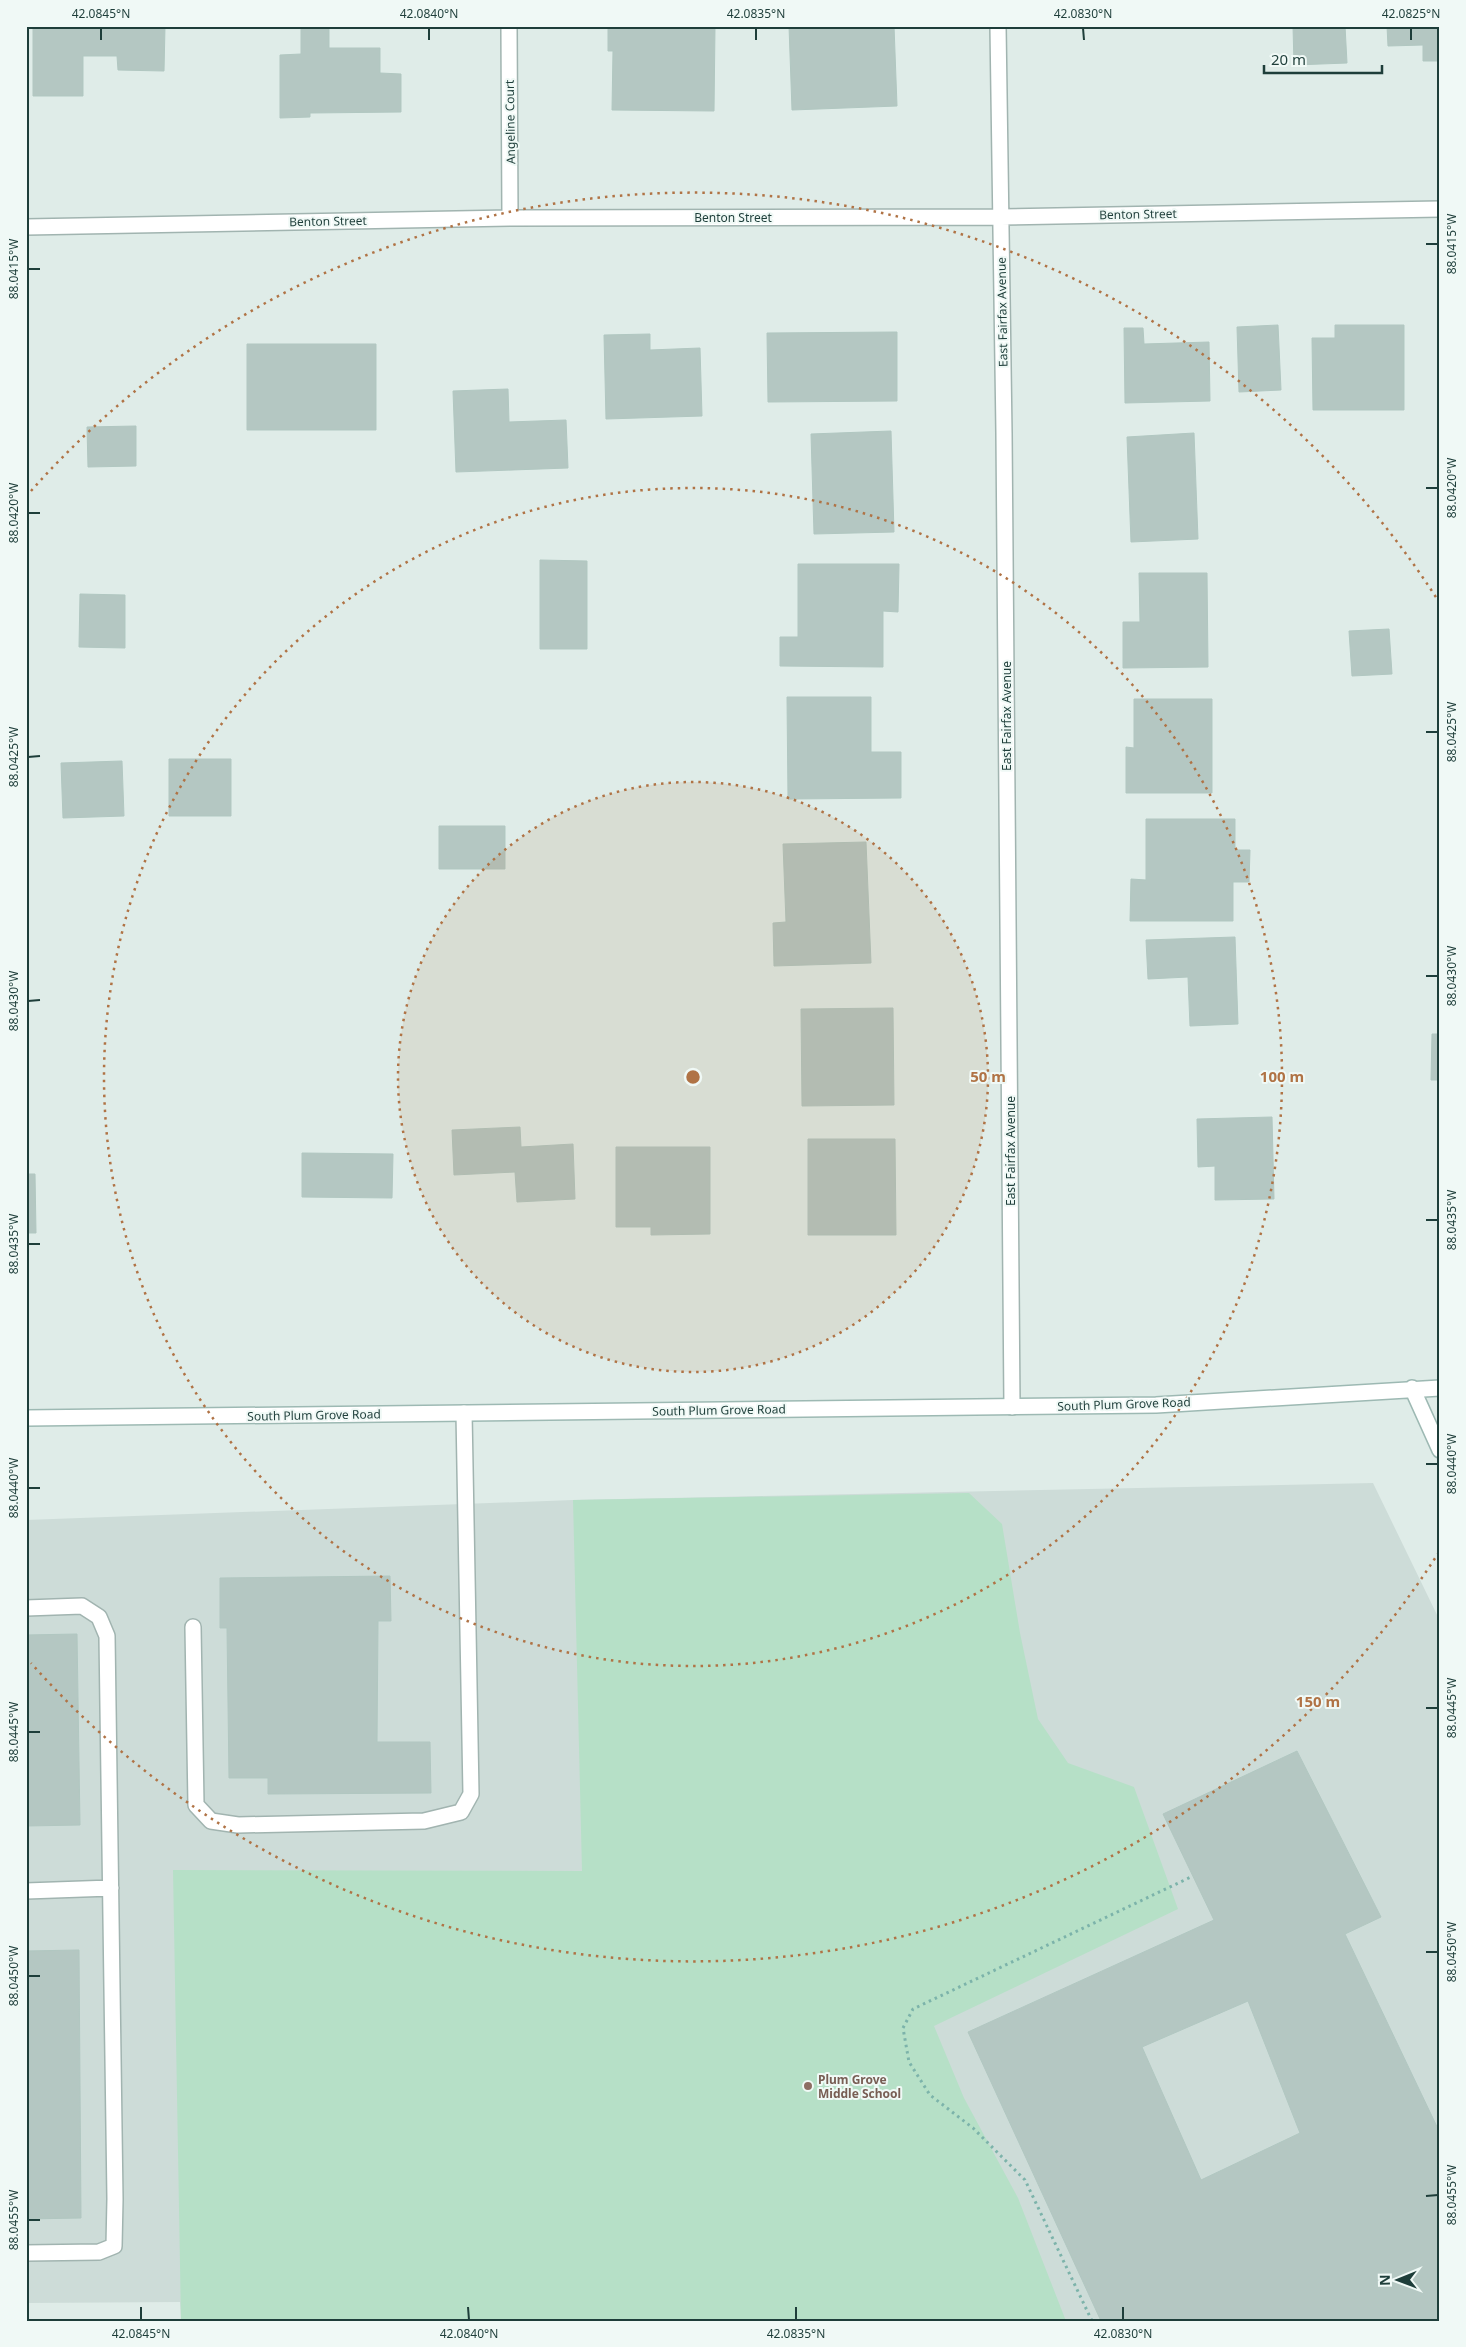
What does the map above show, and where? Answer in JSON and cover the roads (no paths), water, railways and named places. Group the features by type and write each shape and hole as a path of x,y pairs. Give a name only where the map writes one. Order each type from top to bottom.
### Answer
{"street":[{"name":"Angeline Court","path":"509,26 510,218"},
{"name":"East Fairfax Avenue","path":"998,26 1012,1407"},
{"name":"Benton Street","path":"26,228 510,218 1001,217 1440,209"},
{"name":"South Plum Grove Road","path":"26,1418 1156,1405 1412,1388 1440,1388"},
{"path":"1412,1388 1440,1450"},
{"path":"193,1627 196,1805 211,1821 238,1825 424,1821 461,1812 470,1794 464,1413"},
{"path":"26,1608 82,1606 99,1617 107,1636 114,2246 99,2252 26,2253"},
{"path":"26,1891 111,1888"}],"place":[{"name":"Plum Grove Middle School","path":"808,2086"}]}
